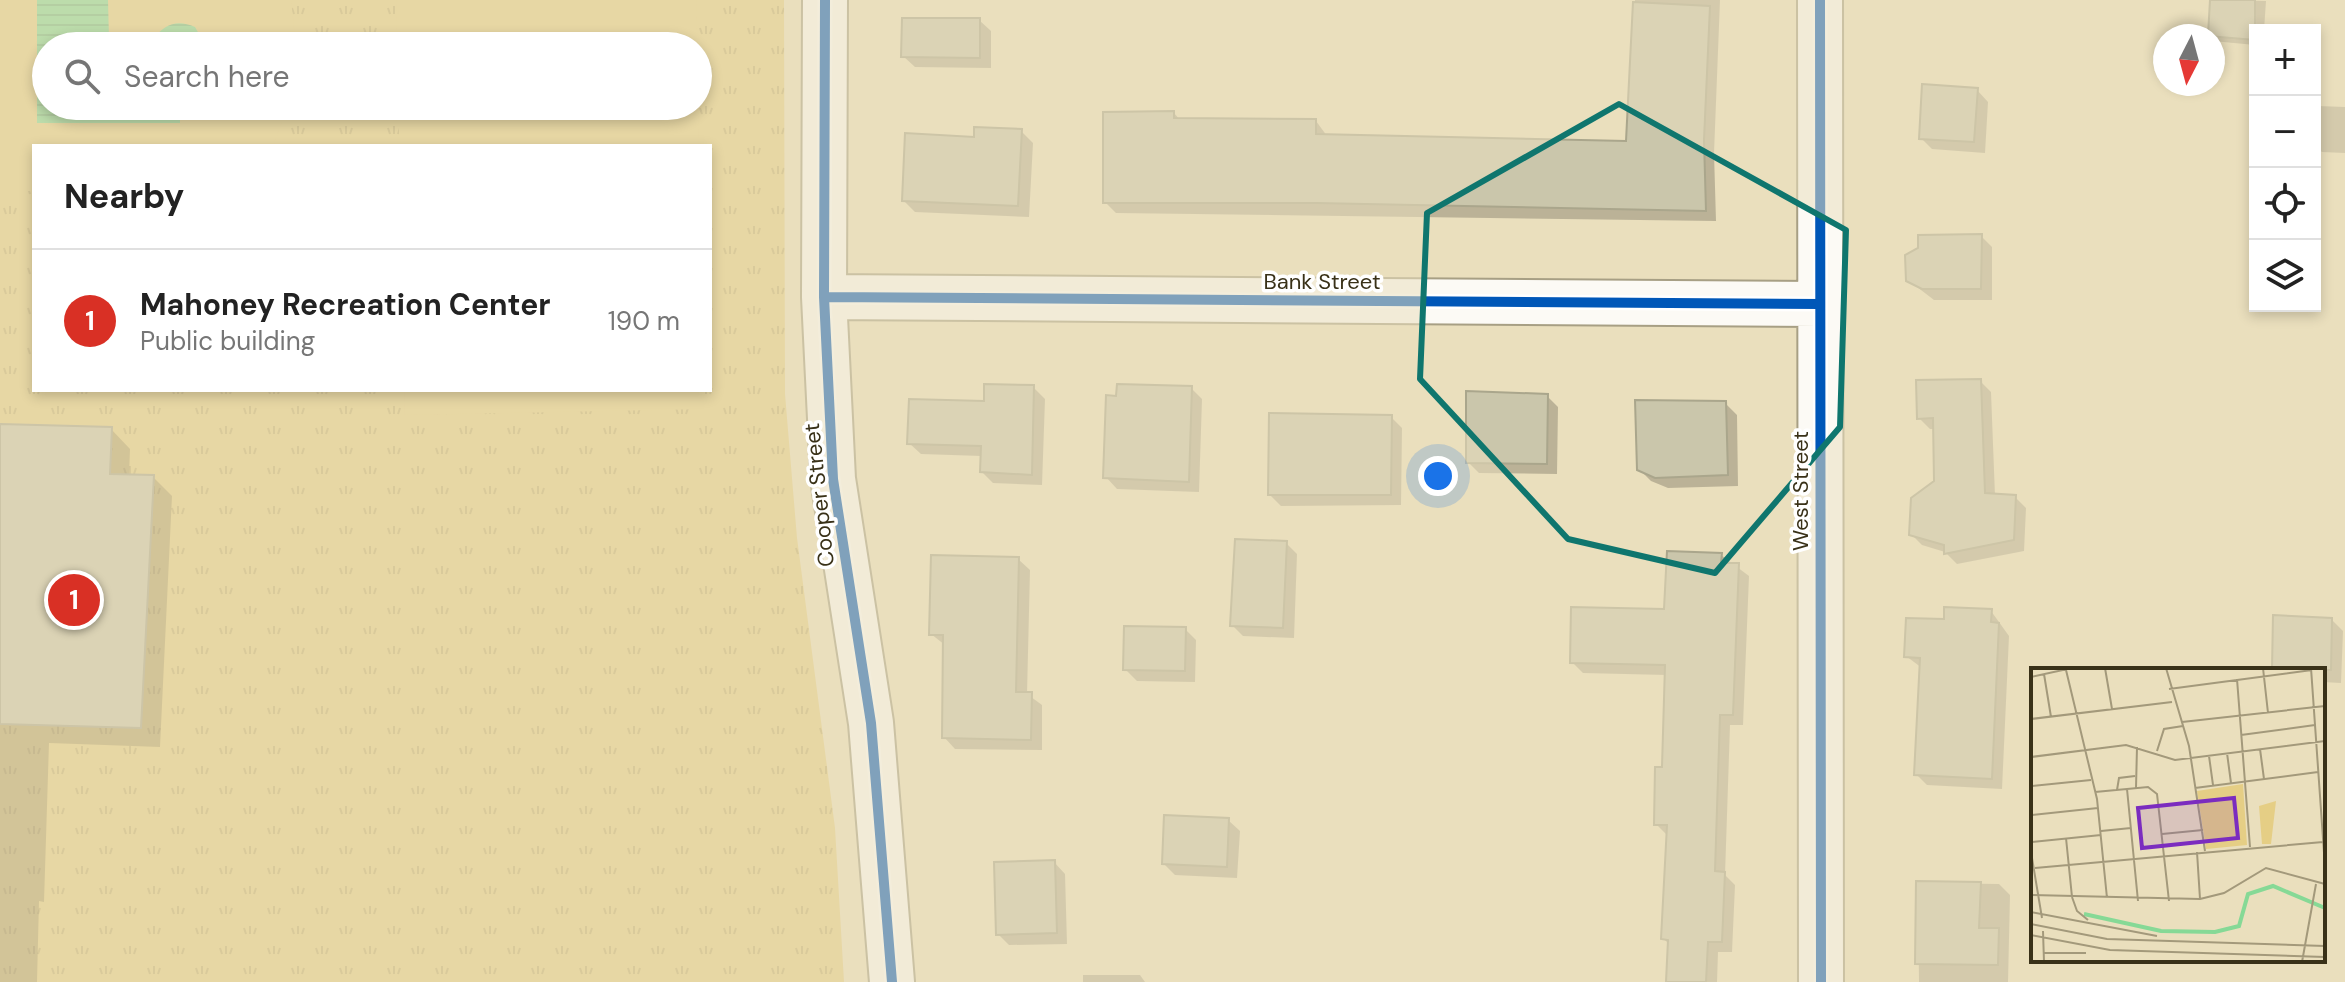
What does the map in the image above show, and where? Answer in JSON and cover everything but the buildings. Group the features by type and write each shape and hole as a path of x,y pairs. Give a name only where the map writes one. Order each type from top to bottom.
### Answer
{"street":[{"name":"Cooper Street","path":"825,0 824,297 833,479 871,723 892,982"},
{"name":"West Street","path":"1820,0 1821,982"},
{"name":"Bank Street","path":"824,297 1820,304"}],"highlighted area":[{"path":"1619,104 1846,230 1840,427 1715,573 1568,539 1420,379 1427,213"}],"green space":[{"path":"0,0 784,0 785,394 797,538 835,828 844,982 0,982"},
{"path":"0,0 291,0 294,32 32,32 32,120 283,120 274,144 32,144 32,191 0,191"},
{"path":"396,0 696,0 697,32 397,32"},
{"path":"399,120 698,120 699,144 399,144"},
{"path":"404,392 704,392 704,409 405,415"}],"shaded area":[{"path":"37,0 108,0 109,32 37,32"},
{"path":"177,23 195,27 198,32 160,32"},
{"path":"37,120 180,120 180,123 37,123"}],"cycle path":[{"path":"825,0 824,297 833,479 871,723 892,982"},
{"path":"1820,0 1821,982"},
{"path":"824,297 1820,304"}],"place":[{"name":"Mahoney Recreation Center","path":"74,600"}]}
